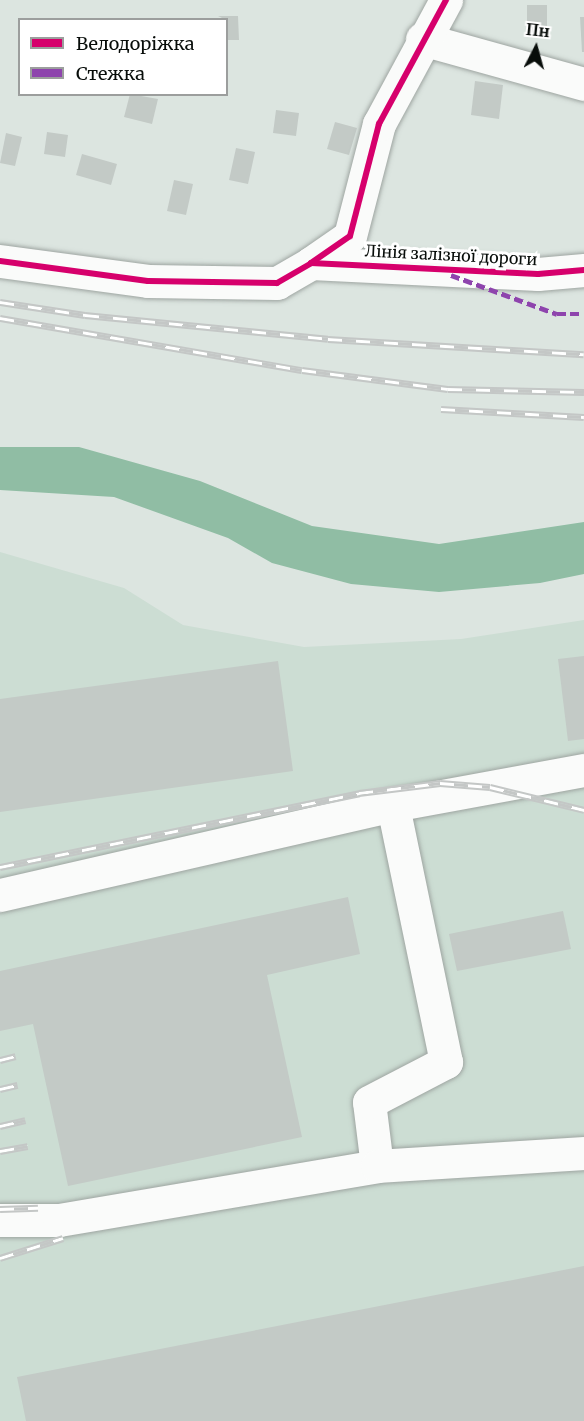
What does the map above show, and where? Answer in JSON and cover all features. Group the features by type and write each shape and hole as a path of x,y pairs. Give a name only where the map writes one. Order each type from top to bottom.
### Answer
{"street":[{"path":"0,261 148,281 277,283 350,236 379,124 422,39 446,0"},
{"path":"422,39 584,84"},
{"name":"Лінія залізної дороги","path":"311,263 538,274 584,270"},
{"path":"0,895 393,805 584,770"},
{"path":"376,1166 369,1102 446,1062 393,805"},
{"path":"0,1220 59,1220 376,1166 584,1153"}],"shaded area":[{"path":"0,447 79,447 200,481 312,526 439,544 584,522 584,574 540,583 439,592 351,584 272,563 228,538 114,497 0,490"},
{"path":"0,552 124,588 183,625 304,647 461,639 584,620 584,1421 0,1421"}],"building":[{"path":"527,5 547,5 547,33 527,33"},
{"path":"218,16 238,16 239,40 228,40 228,18"},
{"path":"580,17 584,17 584,52 582,52"},
{"path":"475,81 503,85 499,119 471,115"},
{"path":"129,96 158,99 152,124 124,117"},
{"path":"276,110 299,113 296,136 273,133"},
{"path":"335,122 357,128 349,155 327,149"},
{"path":"47,132 68,135 65,157 44,154"},
{"path":"6,133 22,137 15,166 0,163"},
{"path":"236,148 255,152 248,184 229,180"},
{"path":"82,154 117,164 111,185 76,175"},
{"path":"174,180 193,184 186,215 167,211"},
{"path":"584,656 584,739 568,741 558,659"},
{"path":"278,661 293,771 0,812 0,699"},
{"path":"348,897 360,954 267,975 302,1137 68,1186 33,1024 0,1031 0,971"},
{"path":"563,911 571,949 457,971 449,934"},
{"path":"584,1266 584,1421 26,1421 17,1377"}],"railway":[{"path":"0,302 85,315 328,339 584,354"},
{"path":"0,318 302,370 448,389 584,392"},
{"path":"441,409 584,417"},
{"path":"0,867 359,793 440,783 490,787 584,810"},
{"path":"0,1060 16,1056"},
{"path":"0,1089 18,1085"},
{"path":"0,1126 25,1120"},
{"path":"0,1151 28,1146"},
{"path":"0,1209 38,1208"},
{"path":"0,1258 63,1238"}],"marked path":[{"path":"451,275 557,314 584,314"}],"cycle path":[{"path":"311,263 350,236 379,124 446,0"},
{"path":"0,261 148,281 277,283 311,263 538,274 584,270"}]}
